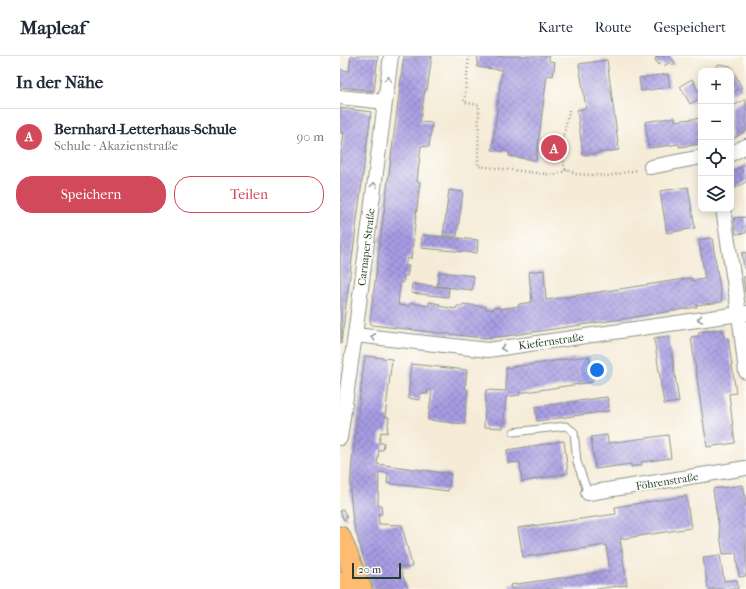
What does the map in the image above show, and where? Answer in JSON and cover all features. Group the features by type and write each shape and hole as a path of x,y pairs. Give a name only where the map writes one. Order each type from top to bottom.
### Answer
{"main road":[{"path":"340,537 361,589"},
{"path":"340,582 342,589"}],"street":[{"name":"Carnaper Straße","path":"340,438 355,335 391,56"},
{"path":"340,97 385,102"},
{"path":"734,152 746,146"},
{"path":"651,167 698,158"},
{"path":"724,212 743,313 746,372"},
{"name":"Kiefernstraße","path":"355,335 488,350 743,313"},
{"name":"Föhrenstraße","path":"588,493 746,468"}],"lane":[{"path":"514,432 566,426 574,432 577,462 588,493"}],"path":[{"path":"469,56 464,102 479,105 478,166 554,175 568,170"},
{"path":"569,110 561,147 565,169 576,174 608,176 651,167"}],"building":[{"path":"351,56 378,56 374,91 340,87 340,70 349,71"},
{"path":"404,56 432,56 420,122 432,123 429,147 421,146 417,181 420,182 411,259 407,258 405,266 409,266 407,276 404,275 403,283 400,282 398,305 409,306 410,303 429,306 429,302 440,304 439,306 456,309 457,306 462,306 463,304 486,307 486,309 493,310 493,308 499,307 500,309 519,306 519,304 532,302 529,272 544,270 546,300 692,278 692,281 705,279 699,240 712,238 722,302 696,305 697,307 635,317 483,338 372,325 370,321"},
{"path":"478,56 549,56 549,61 555,62 553,76 547,75 536,160 509,156 509,152 492,150 502,70 477,67"},
{"path":"656,56 670,56 675,64 673,66 670,62 664,66 661,63 658,65 655,59 657,57"},
{"path":"607,60 619,150 583,155 577,110 586,108 579,64"},
{"path":"719,64 731,66 732,68 717,68 716,66"},
{"path":"734,72 742,88 734,92"},
{"path":"668,74 670,87 641,91 639,78"},
{"path":"692,79 698,90 698,100 690,104 680,86"},
{"path":"746,99 746,131 734,138 734,105"},
{"path":"340,108 371,112 341,344 340,161 344,133 340,133"},
{"path":"675,117 675,121 698,118 698,144 679,147 679,144 649,148 645,122"},
{"path":"746,164 746,182 735,188 734,186 734,170"},
{"path":"688,187 695,228 667,233 660,191"},
{"path":"449,190 463,192 457,236 443,236"},
{"path":"746,217 746,233 736,234 734,218"},
{"path":"422,235 478,240 477,253 421,248"},
{"path":"746,252 746,268 744,268 742,253"},
{"path":"439,272 474,276 472,290 437,286"},
{"path":"743,277 746,277 746,292 745,292"},
{"path":"412,284 449,288 448,297 411,293"},
{"path":"723,329 724,338 728,338 736,393 729,394 735,443 707,447 691,337 699,336 699,332"},
{"path":"669,336 679,402 664,404 654,338"},
{"path":"365,356 392,359 385,417 389,417 387,433 381,432 379,443 384,443 383,450 379,450 377,464 451,474 448,491 387,483 388,473 379,472 378,505 381,505 382,514 378,514 379,524 402,525 412,566 408,568 399,566 408,589 374,589 353,522 350,491 352,461"},
{"path":"589,356 593,382 519,393 520,395 506,397 503,428 484,427 486,390 506,391 506,368"},
{"path":"411,364 467,370 465,389 468,389 464,424 428,420 432,390 428,390 427,394 421,393 419,400 408,398"},
{"path":"607,397 609,411 537,421 535,407"},
{"path":"607,435 608,443 668,435 671,458 641,462 642,465 631,467 631,464 595,469 591,437"},
{"path":"564,441 568,473 522,482 520,462 508,463 507,450"},
{"path":"743,485 746,502 746,576 739,577 736,553 723,554 713,489"},
{"path":"686,496 691,528 620,539 627,585 596,589 511,589 510,585 610,571 606,545 523,557 518,528 616,514 615,507"},
{"path":"343,509 347,518 344,520 340,511"},
{"path":"720,555 724,581 737,580 738,589 708,589 703,557"}],"place":[{"name":"Bernhard-Letterhaus-Schule","path":"554,148"}]}
